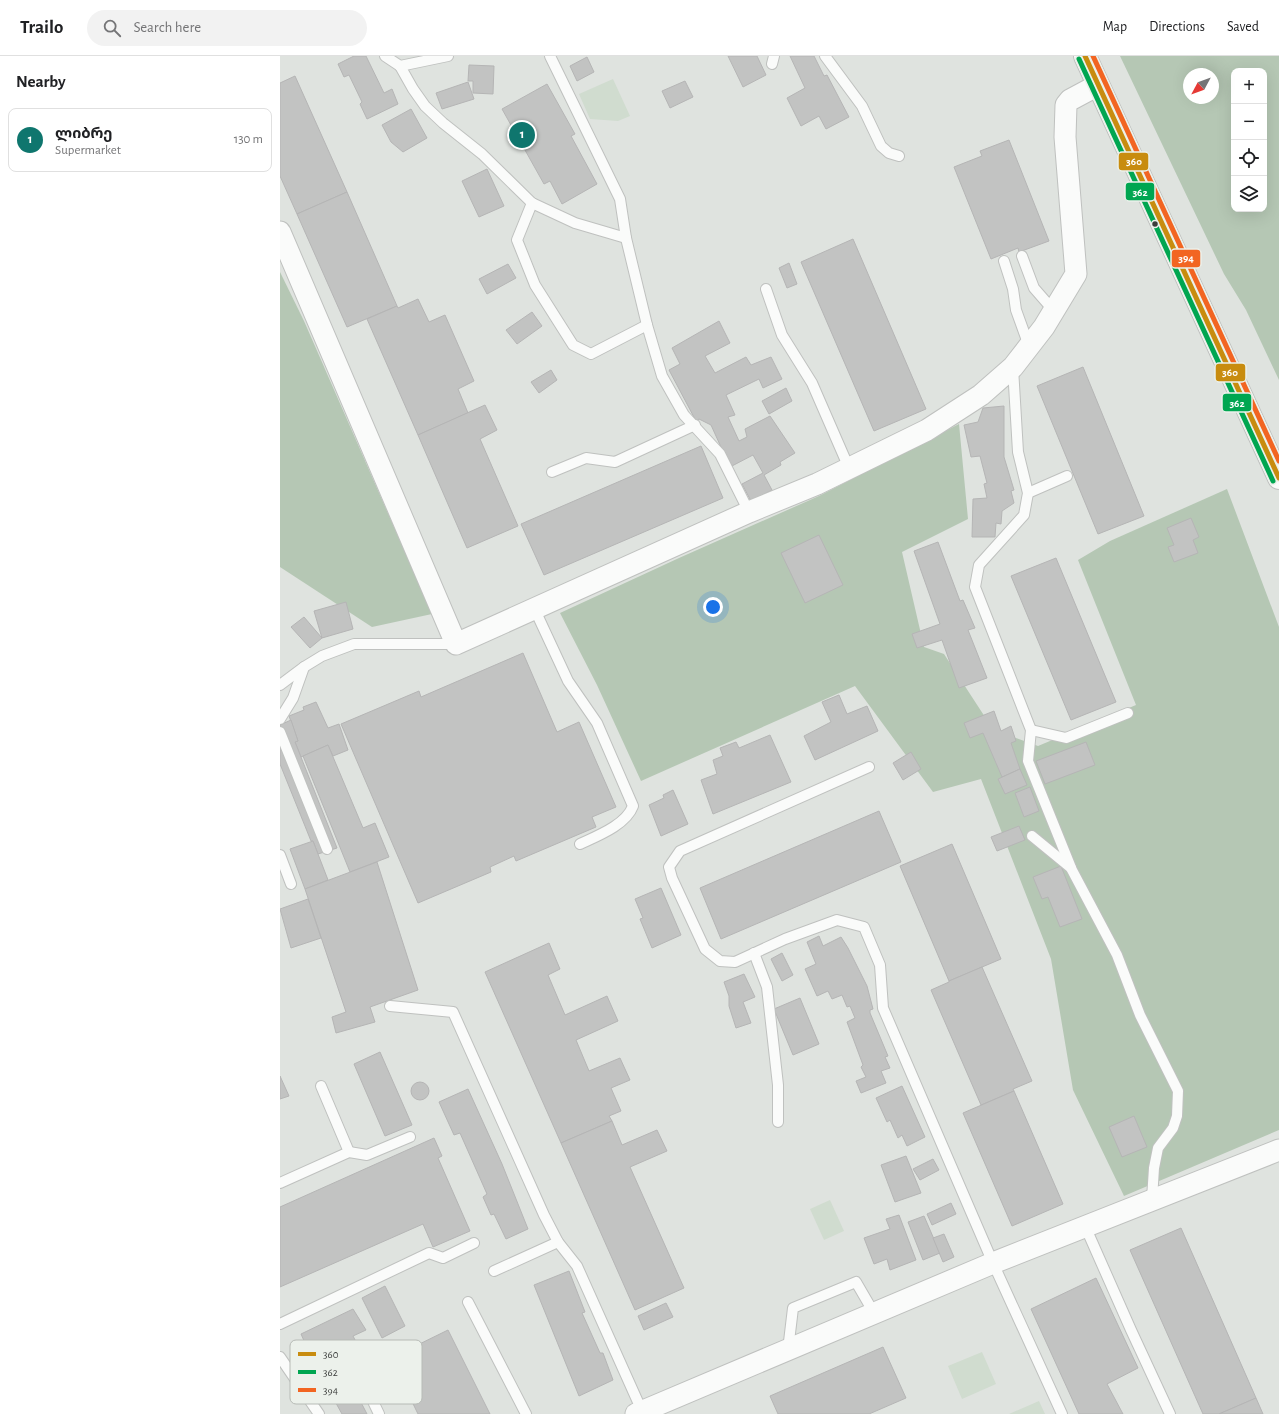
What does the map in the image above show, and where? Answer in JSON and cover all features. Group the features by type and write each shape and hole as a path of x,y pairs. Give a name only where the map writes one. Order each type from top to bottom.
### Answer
{"main road":[{"path":"1085,56 1279,478"}],"street":[{"path":"280,232 456,644 535,610 749,512 817,484 927,430 981,395 1013,367 1044,327 1076,274 1065,137 1066,105 1070,100 1098,85"},
{"path":"639,1413 667,1405 788,1350 993,1263 1279,1150"}],"lane":[{"path":"386,56 400,66 425,106 443,123 482,154 532,203 575,223 626,238"},
{"path":"400,66 448,56"},
{"path":"550,56 620,199 626,238 647,325 662,376 684,415 720,454 749,512"},
{"path":"826,56 862,106 881,146 888,153 899,156"},
{"path":"532,203 517,240 535,285 573,345 591,354 647,325"},
{"path":"1022,256 1034,288 1054,311"},
{"path":"1004,261 1013,289 1016,310 1029,346"},
{"path":"766,289 782,335 812,383 849,468"},
{"path":"1013,367 1018,452 1028,493 1024,515 979,565 975,587 1031,730 1028,761 1072,870 1117,955 1140,1015 1178,1091 1177,1116 1173,1128 1158,1148 1154,1168 1152,1200"},
{"path":"552,472 586,458 615,462 695,426"},
{"path":"1028,493 1067,476"},
{"path":"535,610 568,681 597,723 633,806 630,814 605,833 580,844"},
{"path":"280,685 322,656 354,644 456,644"},
{"path":"280,718 293,698 304,667"},
{"path":"1031,730 1066,738 1128,713"},
{"path":"280,732 326,849"},
{"path":"869,767 680,851 669,867 672,878 705,949 720,962 735,962 784,939 837,920 864,927 880,965 883,1008 993,1263 1062,1414"},
{"path":"1032,836 1072,870"},
{"path":"280,855 291,884"},
{"path":"754,953 767,987 778,1085 778,1122"},
{"path":"390,1006 453,1012 544,1215 558,1242 577,1266 639,1413"},
{"path":"321,1086 349,1152"},
{"path":"280,1183 349,1152 367,1155 410,1137"},
{"path":"1086,1226 1170,1414"},
{"path":"494,1271 558,1242"},
{"path":"280,1324 428,1254 443,1258 474,1243"},
{"path":"788,1350 793,1308 856,1282 874,1313"},
{"path":"468,1302 526,1414"},
{"path":"280,1357 290,1372"},
{"path":"312,1404 319,1414"},
{"path":"374,1404 379,1414"}],"green space":[{"path":"1120,56 1279,56 1279,380 1246,310 1224,274"},
{"path":"613,79 630,116 618,121 590,119 579,94"},
{"path":"280,272 304,321 432,614 372,627 280,567"},
{"path":"959,424 968,519 902,552 924,647 944,654 998,737 1005,734 1038,746 1136,705 1078,560 1110,541 1227,489 1279,627 1279,1130 1124,1196 1073,1090 1051,959 981,779 933,792 855,686 641,781 597,685 560,613 819,496"},
{"path":"830,1200 844,1231 824,1240 810,1209"},
{"path":"982,1352 996,1384 962,1399 948,1366"},
{"path":"1039,1401 1045,1414 1009,1414"}],"building":[{"path":"354,56 366,56 384,93 392,89 398,104 367,119 360,104 362,102 349,75 344,77 338,64"},
{"path":"728,56 757,56 766,75 743,87"},
{"path":"790,56 814,56 824,76 827,75 849,117 826,129 819,116 801,126 787,98 805,88"},
{"path":"587,57 594,72 577,81 570,66"},
{"path":"469,65 494,66 493,94 473,93 473,81 468,81"},
{"path":"295,76 347,192 297,214 280,176 280,83"},
{"path":"685,81 693,97 670,108 662,91"},
{"path":"468,82 474,99 442,109 436,93"},
{"path":"547,84 575,134 571,136 597,184 562,204 550,181 544,184 502,109"},
{"path":"411,109 427,138 403,152 391,142 382,125"},
{"path":"1009,140 1049,241 1019,252 1018,248 991,259 954,167 982,156 980,151"},
{"path":"487,169 504,206 479,217 462,181"},
{"path":"347,192 397,306 347,327 297,214"},
{"path":"853,239 926,409 874,431 801,262"},
{"path":"789,263 797,284 787,288 779,268"},
{"path":"508,264 516,278 487,294 479,279"},
{"path":"418,299 429,322 445,315 474,381 458,389 468,413 418,435 367,319"},
{"path":"532,312 542,326 517,344 506,330"},
{"path":"719,321 730,343 705,356 715,373 746,357 751,365 771,357 782,379 763,388 759,379 726,395 735,415 728,417 739,441 747,437 745,429 770,416 795,453 780,462 781,465 764,475 772,490 751,501 742,484 763,473 753,455 730,467 711,425 699,419 696,421 669,370 680,364 672,348"},
{"path":"1083,367 1144,516 1098,534 1037,386"},
{"path":"551,370 557,380 539,393 531,382"},
{"path":"786,388 792,401 769,414 762,401"},
{"path":"485,405 497,430 480,439 518,526 467,548 418,435"},
{"path":"1004,406 1004,457 1014,490 1011,491 1014,503 1002,511 1001,524 996,523 995,537 972,537 973,499 987,498 984,484 987,483 980,456 971,457 964,425 978,422 983,408"},
{"path":"701,446 723,498 544,575 521,524"},
{"path":"1191,518 1199,537 1193,540 1198,553 1174,562 1168,547 1174,545 1167,528"},
{"path":"819,535 843,585 805,603 781,553"},
{"path":"938,542 960,601 963,600 975,628 968,630 987,678 959,688 942,640 917,648 912,634 940,624 914,551"},
{"path":"1056,558 1116,702 1071,720 1011,576"},
{"path":"346,602 353,629 322,638 314,611"},
{"path":"304,617 322,638 310,648 291,627"},
{"path":"523,653 557,732 579,722 616,807 592,817 596,827 516,861 514,856 490,867 491,872 418,903 341,724 419,691 421,697"},
{"path":"839,695 847,714 867,706 878,731 815,760 804,736 831,722 822,702"},
{"path":"316,702 328,728 339,724 348,750 333,756 328,745 301,757 295,742 298,741 289,716 304,710 303,707"},
{"path":"994,711 1001,731 1011,726 1016,741 1011,743 1020,769 1002,777 983,733 970,738 964,723"},
{"path":"291,720 298,741 295,742 337,848 318,854 313,841 311,841 280,764 280,725"},
{"path":"770,735 791,782 713,814 701,780 717,774 713,760 723,756 720,748 736,742 739,748"},
{"path":"1086,742 1095,765 1045,784 1036,761"},
{"path":"328,745 363,828 375,823 389,857 350,872 303,756"},
{"path":"911,752 921,769 903,780 893,763"},
{"path":"1020,769 1027,785 1005,794 998,779"},
{"path":"1030,787 1039,811 1024,817 1015,793"},
{"path":"673,790 688,824 661,836 649,805 664,798 663,795"},
{"path":"879,811 901,862 721,939 700,888"},
{"path":"1019,826 1025,840 997,851 991,837"},
{"path":"313,841 328,880 305,889 290,849"},
{"path":"952,844 1001,959 949,981 900,866"},
{"path":"377,862 418,990 370,1007 375,1022 336,1033 332,1017 346,1012 305,889"},
{"path":"1061,866 1082,919 1060,927 1048,897 1042,899 1033,877"},
{"path":"661,888 681,935 652,948 640,919 643,918 635,899"},
{"path":"308,899 321,938 291,948 280,909"},
{"path":"819,936 823,946 841,937 848,948 867,986 873,1009 870,1010 870,1013 888,1056 885,1057 890,1068 881,1071 886,1083 861,1093 856,1081 866,1077 861,1067 863,1065 847,1022 855,1018 850,1006 847,1007 842,995 832,999 828,991 817,996 805,969 816,964 807,942"},
{"path":"549,943 560,969 548,975 565,1015 607,996 618,1021 576,1040 589,1071 620,1058 630,1080 611,1088 621,1111 609,1116 612,1121 561,1143 485,972"},
{"path":"782,953 793,975 782,981 771,959"},
{"path":"982,967 1032,1081 1013,1089 1014,1091 981,1105 931,990"},
{"path":"744,974 755,997 743,1002 751,1023 736,1028 729,1006 729,996 724,982"},
{"path":"800,998 819,1044 793,1055 774,1009"},
{"path":"380,1052 412,1125 385,1136 354,1064"},
{"path":"280,1076 289,1096 280,1099"},
{"path":"416,1082 424,1082 429,1087 427,1098 424,1100 416,1100 411,1095 411,1087"},
{"path":"902,1086 925,1137 907,1146 902,1135 898,1138 890,1120 887,1122 876,1098"},
{"path":"468,1089 502,1164 528,1229 506,1239 494,1214 491,1215 483,1197 487,1194 460,1133 454,1135 439,1102"},
{"path":"1014,1091 1063,1204 1012,1226 963,1113"},
{"path":"1134,1116 1147,1147 1122,1157 1109,1127"},
{"path":"612,1121 622,1145 657,1130 667,1151 630,1167 684,1288 635,1310 561,1143"},
{"path":"434,1138 442,1156 438,1158 470,1231 433,1247 423,1224 280,1287 280,1207"},
{"path":"906,1156 921,1193 895,1202 881,1165"},
{"path":"933,1159 939,1170 920,1180 913,1169"},
{"path":"951,1203 956,1214 932,1225 927,1214"},
{"path":"899,1215 916,1260 890,1270 887,1259 874,1264 864,1238 890,1229 886,1219"},
{"path":"924,1216 940,1253 923,1260 908,1222"},
{"path":"1181,1228 1256,1398 1219,1414 1203,1414 1130,1250"},
{"path":"944,1234 954,1257 943,1262 933,1238"},
{"path":"569,1271 585,1312 582,1313 600,1353 603,1353 613,1380 579,1396 534,1285"},
{"path":"1096,1278 1138,1368 1107,1384 1123,1414 1079,1414 1031,1309"},
{"path":"385,1286 405,1326 382,1338 362,1298"},
{"path":"666,1303 673,1317 644,1330 638,1316"},
{"path":"353,1309 366,1330 353,1336 355,1340 304,1340 301,1334"},
{"path":"448,1330 490,1414 418,1414 413,1404 422,1404 422,1343"},
{"path":"883,1347 906,1398 869,1414 778,1414 770,1396"},
{"path":"1256,1398 1263,1414 1219,1414"},
{"path":"336,1404 362,1404 367,1414 342,1414"}],"transit line":[{"name":"360","path":"1085,56 1279,478"},
{"name":"394","path":"1093,56 1279,461"},
{"name":"362","path":"1079,59 1273,481"}],"place":[{"name":"ლიბრე","path":"522,135"}]}
